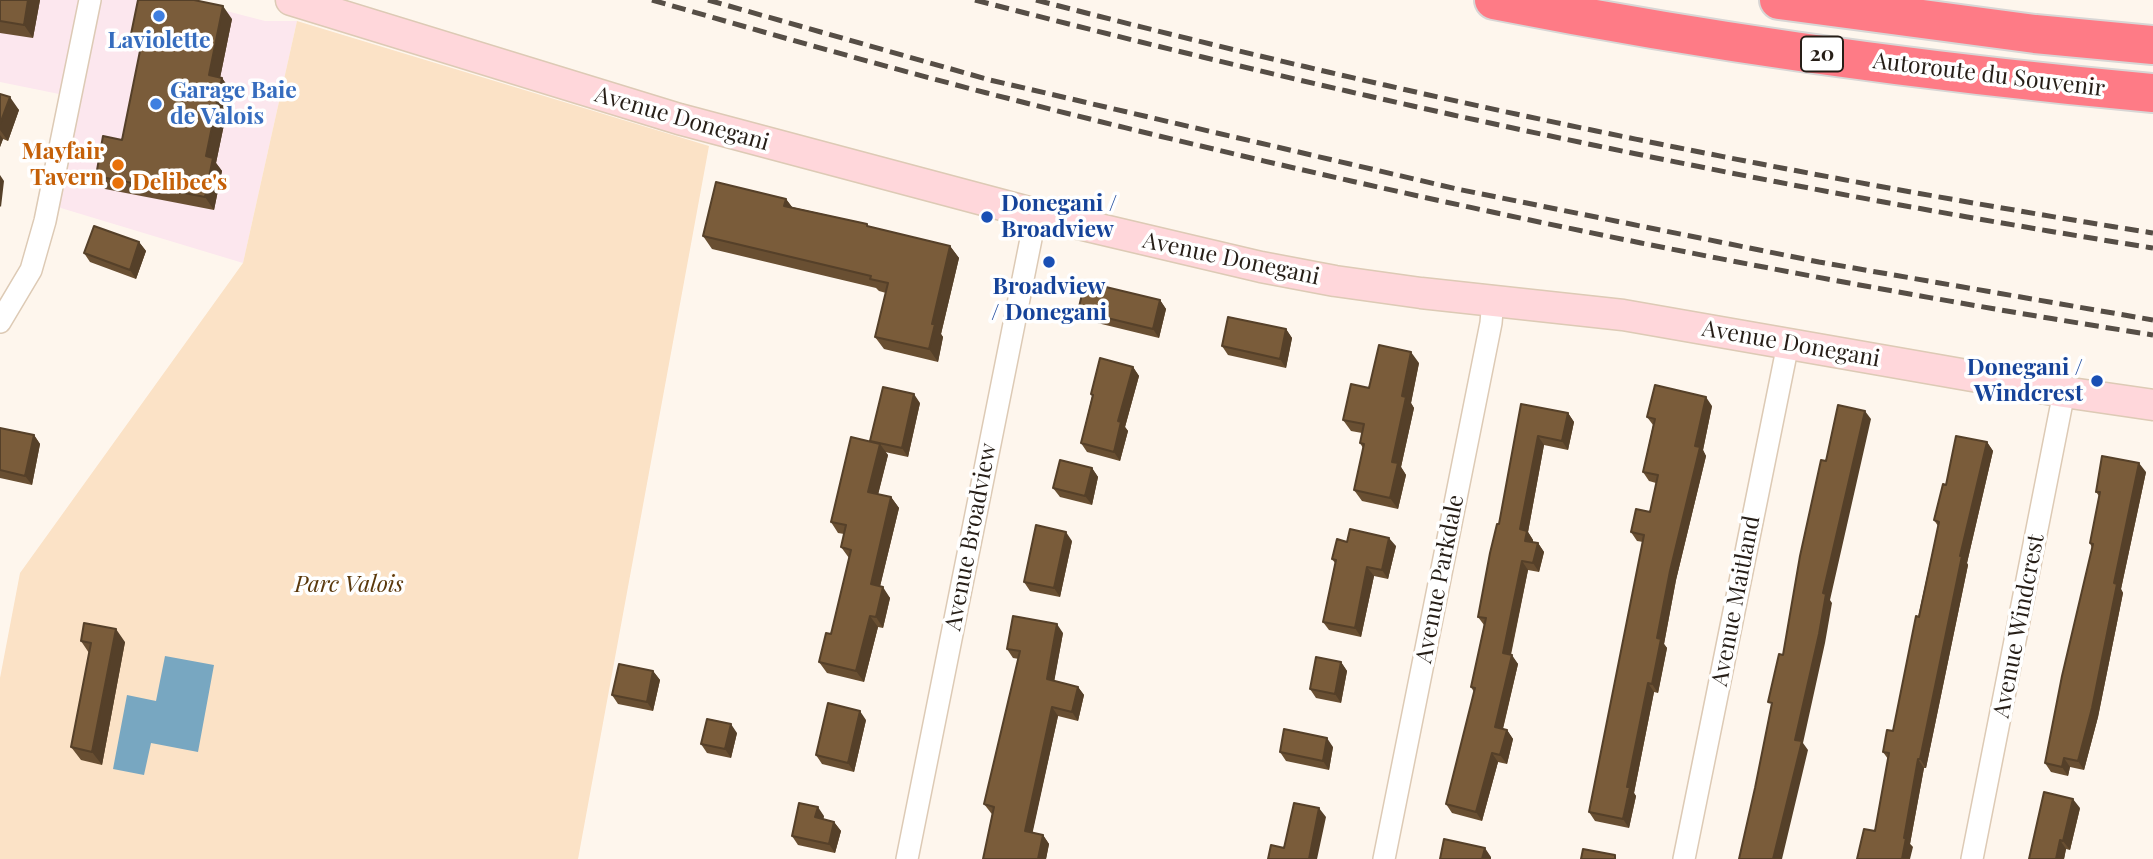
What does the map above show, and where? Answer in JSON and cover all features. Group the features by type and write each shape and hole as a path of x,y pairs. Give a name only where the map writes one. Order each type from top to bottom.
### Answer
{"highway":[{"name":"Autoroute du Souvenir","path":"1494,0 1701,37 1805,52 2002,78 2153,93"},
{"name":"Autoroute du Souvenir","path":"1779,0 2035,34 2153,45"}],"street":[{"path":"0,322 31,270 46,222 90,0"},
{"name":"Avenue Donegani","path":"291,0 668,116 1036,214 1185,250 1324,279 1421,293 1623,315 2153,405"},
{"name":"Avenue Broadview","path":"907,859 1036,214"},
{"name":"Avenue Parkdale","path":"1384,859 1491,323 1493,299"},
{"name":"Avenue Maitland","path":"1684,859 1788,344"},
{"name":"Avenue Windcrest","path":"1972,859 2064,392"}],"shaded area":[{"path":"0,0 184,0 265,21 297,21 243,263 41,202 64,95 0,82"}],"green space":[{"name":"Parc Valois","path":"297,21 709,146 578,859 0,859 0,678 20,573 243,263"}],"water":[{"path":"165,656 214,665 198,752 151,743 144,775 113,769 127,695 156,701"}],"building":[{"path":"0,0 28,0 24,25 0,21"},
{"path":"138,0 194,0 223,6 209,75 222,78 206,156 213,158 205,197 96,176 103,136 122,140 142,41 130,39"},
{"path":"0,94 10,97 0,124"},
{"path":"716,182 786,199 784,206 950,246 929,349 875,337 888,283 870,279 871,276 703,236"},
{"path":"94,226 139,242 130,270 84,253"},
{"path":"1085,282 1160,300 1153,329 1078,311"},
{"path":"1228,317 1286,329 1280,359 1222,346"},
{"path":"1379,345 1411,352 1402,396 1406,397 1392,462 1398,463 1390,498 1354,490 1364,444 1360,443 1364,424 1343,420 1351,384 1369,388"},
{"path":"1100,358 1133,367 1118,421 1121,422 1114,452 1081,443"},
{"path":"1655,385 1706,397 1695,446 1700,447 1670,571 1657,638 1661,639 1652,684 1648,683 1623,819 1589,812 1644,535 1631,532 1636,509 1650,512 1658,475 1643,472 1655,419 1647,417"},
{"path":"883,387 914,394 902,448 870,441"},
{"path":"1521,404 1568,413 1562,441 1538,436 1520,529 1527,531 1525,541 1538,543 1533,563 1522,561 1503,653 1512,655 1495,727 1507,730 1500,755 1492,753 1476,812 1446,804 1475,688 1471,687 1486,618 1478,617 1490,553 1499,524"},
{"path":"1838,405 1865,411 1823,593 1826,594 1819,634 1795,740 1802,741 1773,859 1739,859 1772,703 1768,702 1779,654 1783,655 1800,556 1821,460 1826,461"},
{"path":"0,428 34,435 25,476 0,470"},
{"path":"1956,436 1987,442 1960,556 1918,759 1902,859 1857,859 1864,829 1875,831 1889,753 1883,752 1887,730 1893,731 1916,616 1919,617 1939,522 1934,520 1943,484 1946,485"},
{"path":"851,437 880,444 868,492 891,497 871,584 883,587 876,617 870,616 856,671 819,662 826,633 831,634 851,550 841,547 846,525 831,522"},
{"path":"2102,456 2139,463 2092,708 2078,761 2064,758 2062,767 2045,763 2093,544 2090,543 2100,492 2096,492"},
{"path":"1060,460 1092,468 1085,496 1053,488"},
{"path":"1036,525 1066,532 1054,588 1024,582"},
{"path":"1350,529 1389,538 1382,570 1367,567 1355,628 1323,622 1336,560 1332,559 1337,539 1347,542"},
{"path":"1013,616 1057,624 1047,679 1078,687 1072,712 1052,707 1025,831 1043,835 1038,859 983,859 994,807 984,804 1020,651 1007,649"},
{"path":"84,623 116,629 92,752 71,747 91,643 81,641"},
{"path":"1316,657 1341,662 1335,694 1310,689"},
{"path":"619,664 653,671 647,702 612,695"},
{"path":"828,703 860,711 848,763 816,755"},
{"path":"707,719 731,724 725,749 701,744"},
{"path":"1284,729 1327,738 1323,761 1280,752"},
{"path":"2044,792 2073,799 2056,859 2029,859"},
{"path":"799,803 818,807 815,817 834,822 829,844 792,836"},
{"path":"1294,803 1319,808 1309,859 1268,859 1271,845 1284,848"},
{"path":"1444,839 1485,848 1482,859 1440,859"},
{"path":"1583,849 1615,855 1615,859 1581,859"}],"railway":[{"path":"652,0 987,93 1422,197 1860,285 2153,335"},
{"path":"708,0 990,80 1457,189 1819,262 2153,320"},
{"path":"975,0 1267,72 1561,138 1856,197 2153,248"},
{"path":"1036,0 1313,68 1591,130 1872,185 2153,233"}],"place":[{"name":"Laviolette","path":"159,16"},
{"name":"Garage Baie de Valois","path":"156,104"},
{"name":"Mayfair Tavern","path":"118,165"},
{"name":"Delibee's","path":"118,183"},
{"name":"Donegani / Broadview","path":"987,217"},
{"name":"Broadview / Donegani","path":"1049,262"},
{"name":"Donegani / Windcrest","path":"2097,381"}]}
